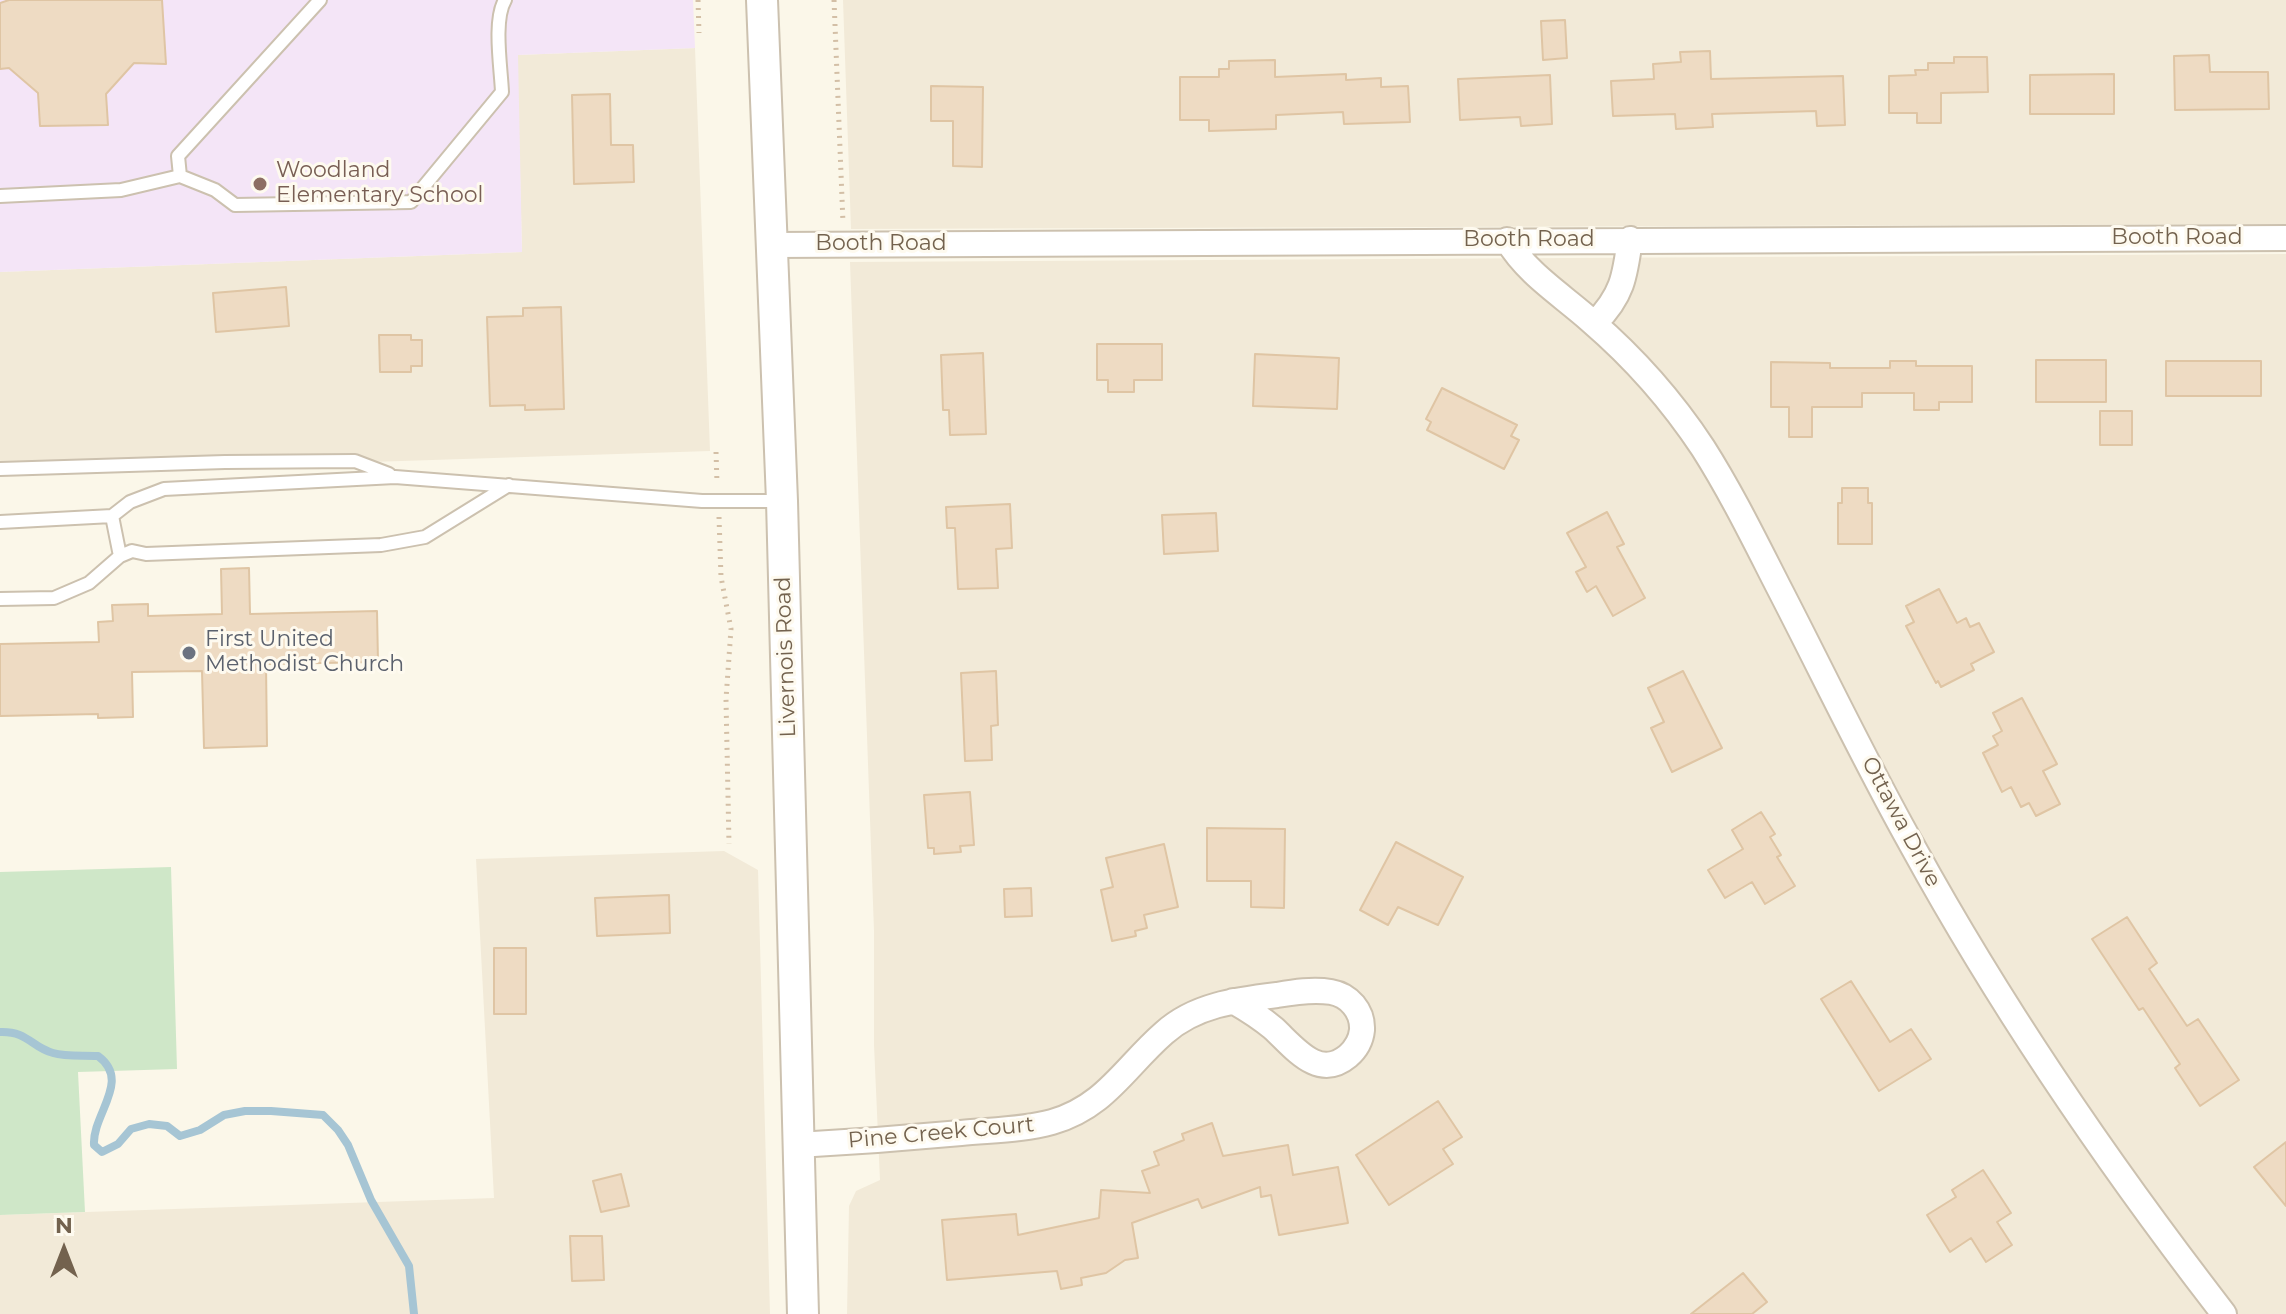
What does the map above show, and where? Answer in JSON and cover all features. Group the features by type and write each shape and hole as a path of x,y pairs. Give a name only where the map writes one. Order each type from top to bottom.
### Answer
{"street":[{"name":"Livernois Road","path":"762,0 782,501 803,1314"},
{"name":"Booth Road","path":"772,245 2286,238"},
{"path":"1595,323 1619,295 1630,239"},
{"name":"Ottawa Drive","path":"1507,240 1525,266 1595,323 1663,395 1700,445 1740,513 1911,845 1955,921 2084,1120 2165,1237 2224,1314"},
{"name":"Pine Creek Court","path":"798,1145 1050,1123 1067,1117 1104,1095 1163,1033 1180,1020 1210,1006 1233,1001 1306,991 1337,993 1357,1008 1362,1021 1359,1044 1340,1062 1328,1065 1312,1063 1262,1019 1233,1001"}],"lane":[{"path":"180,176 178,156 320,0"},
{"path":"0,196 121,190 180,176 215,190 235,205 411,202 502,92 501,6 505,0"},
{"path":"0,469 355,461 395,477"},
{"path":"0,522 112,516 130,502 164,489 395,477 718,501 782,501"},
{"path":"0,599 54,598 89,583 120,556 132,551 146,554 381,545 425,537 509,485"},
{"path":"112,516 120,556"}],"path":[{"path":"698,0 699,33"},
{"path":"834,0 843,229"},
{"path":"716,452 721,577 731,629 726,699 729,844"}],"shaded area":[{"name":"Woodland Elementary School","path":"0,0 693,0 695,48 518,55 522,252 0,272"},
{"path":"843,0 2286,0 2286,224 851,229"},
{"path":"695,48 710,451 0,474 0,272 522,252 517,55"},
{"path":"2286,254 2286,1314 847,1314 849,1206 856,1191 880,1180 850,262"},
{"path":"724,851 758,870 770,1314 0,1314 0,1215 494,1198 476,859"}],"green space":[{"path":"171,867 177,1069 78,1072 85,1212 0,1215 0,872"}],"building":[{"path":"9,0 162,0 166,64 134,63 106,94 108,125 40,126 38,93 9,68 0,69 0,3"},
{"path":"1565,20 1567,58 1543,60 1541,21"},
{"path":"1710,51 1711,79 1843,76 1845,125 1817,126 1816,111 1712,114 1713,127 1676,129 1675,114 1613,116 1611,81 1654,79 1653,64 1681,62 1680,52"},
{"path":"2209,55 2210,72 2268,72 2269,109 2175,110 2174,56"},
{"path":"1954,57 1987,57 1988,92 1941,93 1941,123 1917,123 1917,113 1889,113 1889,76 1916,75 1915,70 1928,70 1928,63 1954,63"},
{"path":"1275,60 1275,77 1346,74 1346,80 1381,78 1381,87 1408,86 1410,122 1344,124 1343,112 1276,115 1276,129 1209,131 1209,120 1180,120 1180,77 1219,77 1219,69 1229,69 1229,61"},
{"path":"2114,74 2114,114 2030,114 2030,75"},
{"path":"1550,75 1552,124 1521,126 1520,117 1460,120 1458,79"},
{"path":"931,86 983,87 982,167 953,166 953,121 931,121"},
{"path":"610,94 611,145 633,145 634,182 574,184 572,95"},
{"path":"286,287 289,326 216,332 213,293"},
{"path":"561,307 564,409 525,410 525,405 490,406 487,317 523,316 523,308"},
{"path":"379,335 411,335 411,340 422,340 422,366 411,366 411,372 380,372"},
{"path":"1097,344 1162,344 1162,380 1134,380 1134,392 1108,392 1108,380 1097,380"},
{"path":"983,353 986,434 950,435 949,410 943,410 941,355"},
{"path":"1255,354 1339,358 1337,409 1253,406"},
{"path":"2036,360 2106,360 2106,402 2036,402"},
{"path":"1890,361 1916,361 1916,366 1972,366 1972,402 1939,402 1939,410 1914,410 1914,393 1862,393 1862,407 1812,407 1812,437 1789,437 1789,407 1771,407 1771,362 1830,363 1830,368 1890,368"},
{"path":"2166,361 2261,361 2261,396 2166,396"},
{"path":"1442,388 1517,425 1511,436 1519,440 1504,469 1427,430 1431,422 1426,419"},
{"path":"2100,411 2132,411 2132,445 2100,445"},
{"path":"1842,488 1868,488 1868,503 1872,503 1872,544 1838,544 1838,503 1842,503"},
{"path":"1010,504 1012,548 996,549 998,588 958,589 955,528 947,528 946,507"},
{"path":"1607,512 1624,544 1617,547 1645,598 1613,616 1596,586 1587,592 1576,572 1586,567 1567,533"},
{"path":"1216,513 1218,551 1164,554 1162,515"},
{"name":"First United Methodist Church","path":"249,568 250,614 377,611 378,662 266,664 267,746 204,748 202,671 132,672 133,717 98,718 98,714 0,716 0,644 99,642 98,622 113,621 112,605 148,604 148,616 222,614 221,569"},
{"path":"1939,589 1957,623 1966,618 1970,627 1979,623 1994,652 1971,664 1974,670 1941,687 1906,626 1914,622 1906,606"},
{"path":"996,671 998,725 991,726 992,760 965,761 961,673"},
{"path":"1683,671 1722,748 1672,772 1651,728 1664,722 1648,688"},
{"path":"2022,698 2057,764 2043,771 2060,804 2036,816 2029,803 2021,807 2011,787 2002,792 1983,753 1998,745 1993,736 2002,731 1993,713"},
{"path":"970,792 974,845 960,846 961,852 934,854 934,848 928,848 924,795"},
{"path":"1761,812 1775,834 1770,837 1781,855 1777,857 1795,886 1765,904 1752,882 1725,898 1708,870 1743,849 1732,830"},
{"path":"1207,828 1285,829 1284,908 1251,907 1251,881 1207,881"},
{"path":"1396,842 1463,877 1438,925 1398,907 1388,925 1360,910"},
{"path":"1164,844 1178,907 1144,915 1147,928 1135,931 1136,936 1112,941 1101,890 1113,887 1106,858"},
{"path":"1031,888 1032,916 1005,917 1004,889"},
{"path":"669,895 670,933 597,936 595,898"},
{"path":"2127,917 2157,963 2149,969 2187,1026 2198,1019 2239,1080 2200,1106 2175,1068 2180,1064 2143,1008 2139,1010 2092,939"},
{"path":"494,948 526,948 526,1014 494,1014"},
{"path":"1851,981 1890,1042 1911,1029 1931,1059 1879,1091 1821,999"},
{"path":"1438,1101 1462,1137 1443,1149 1453,1164 1389,1205 1356,1155"},
{"path":"1212,1123 1223,1156 1288,1145 1293,1175 1338,1167 1348,1223 1279,1235 1271,1195 1261,1197 1260,1187 1202,1208 1198,1199 1132,1223 1138,1258 1125,1260 1106,1273 1081,1278 1082,1285 1061,1289 1057,1271 947,1280 942,1220 1016,1214 1018,1235 1099,1218 1101,1190 1150,1193 1142,1171 1159,1165 1154,1152 1184,1140 1182,1134"},
{"path":"2286,1142 2286,1206 2254,1167"},
{"path":"1983,1170 2011,1213 1997,1222 2012,1245 1986,1262 1971,1238 1950,1252 1927,1215 1956,1197 1952,1190"},
{"path":"621,1174 629,1206 601,1212 593,1181"},
{"path":"570,1236 602,1236 604,1280 572,1281"},
{"path":"1743,1273 1767,1302 1752,1314 1691,1314"}],"waterway":[{"path":"0,1032 17,1034 53,1053 98,1056 108,1066 111,1087 95,1133 94,1145 102,1152 118,1144 131,1129 149,1124 167,1126 180,1136 200,1130 224,1115 245,1111 323,1115 348,1145 371,1200 409,1266 414,1314"}],"place":[{"name":"Woodland Elementary School","path":"260,184"},
{"name":"First United Methodist Church","path":"189,653"}]}
